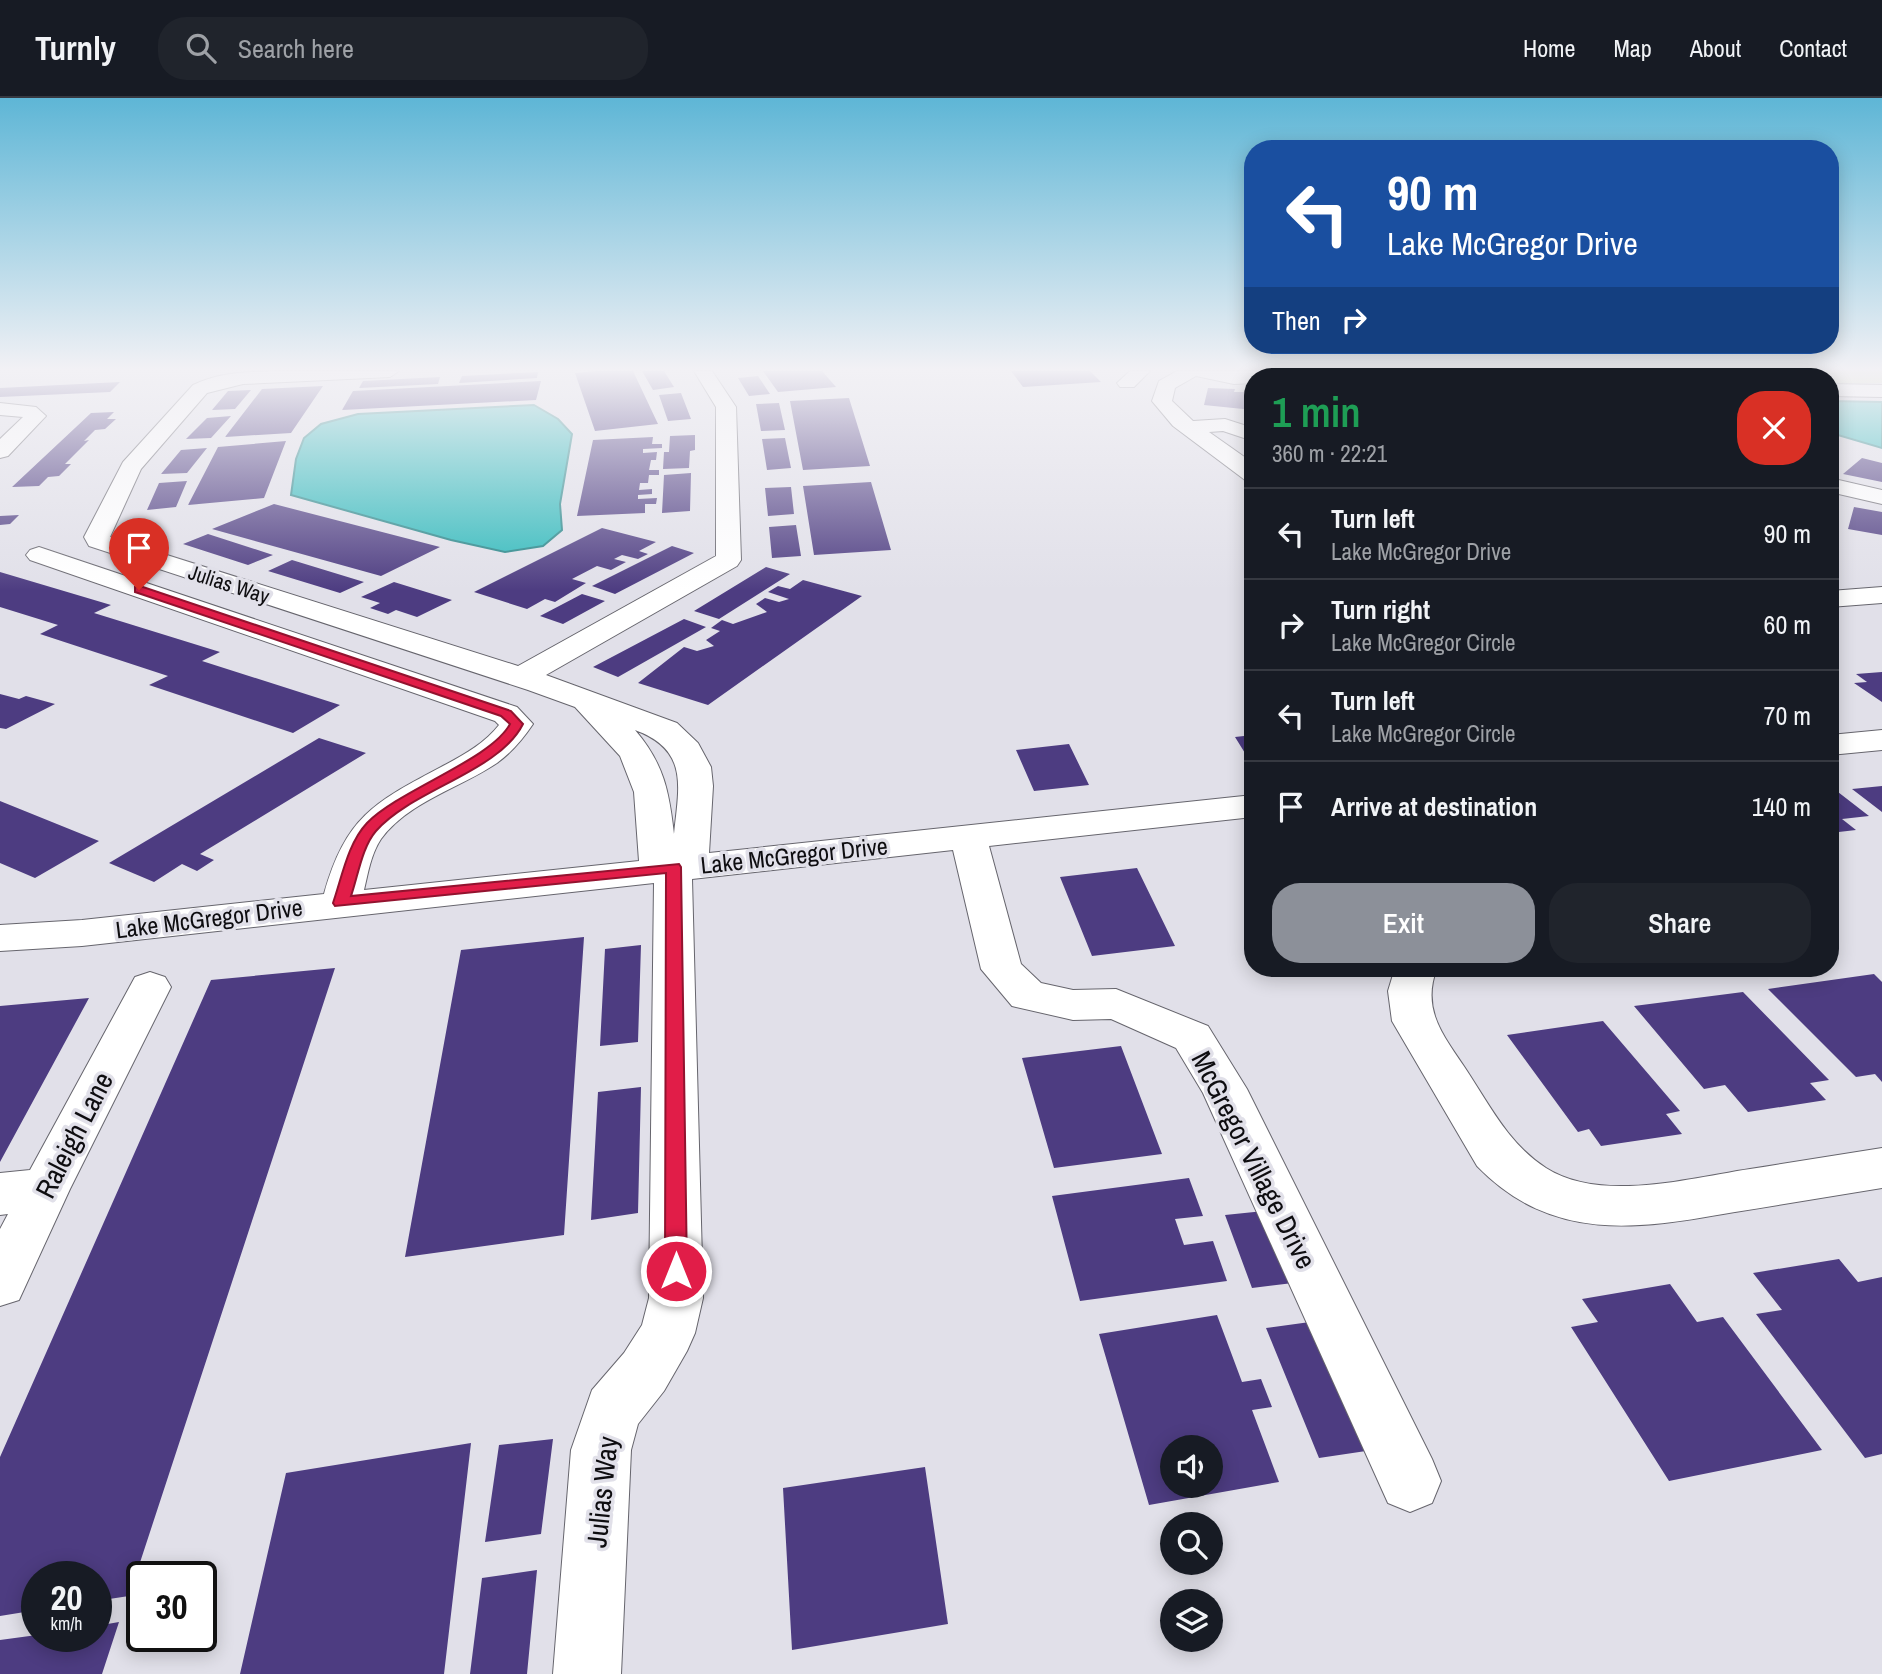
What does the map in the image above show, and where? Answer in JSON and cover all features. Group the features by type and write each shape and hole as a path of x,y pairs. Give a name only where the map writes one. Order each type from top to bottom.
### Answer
{"street":[{"name":"Julias Way","path":"151,445 131,467 97,537 98,541 521,677 666,730 687,750 694,767 696,786 673,867"},
{"path":"521,677 728,560 727,445"},
{"path":"1214,445 1244,468"},
{"path":"1839,487 1882,497"},
{"path":"39,555 506,714 517,724 510,736 494,749 396,807 373,826 363,838 341,903"},
{"path":"1839,598 1882,594"},
{"name":"Julias Way","path":"582,699 625,741 646,772 673,867 676,1298 667,1333 644,1372 613,1410 601,1450 587,1674"},
{"path":"1839,744 1882,740"},
{"name":"Lake McGregor Drive","path":"0,937 82,933 1244,807"},
{"name":"McGregor Village Drive","path":"968,836 1002,969 1027,995 1073,1005 1116,1004 1192,1037 1224,1089 1410,1481"},
{"path":"1413,977 1408,995 1409,1011 1424,1040 1494,1152 1508,1168 1531,1185 1556,1197 1584,1205 1653,1205 1882,1168"},
{"name":"Raleigh Lane","path":"0,1283 22,1191 150,987"}],"water":[{"path":"302,445 570,445 560,504 562,530 543,546 505,552 451,540 291,495 296,459"}],"building":[{"path":"57,445 84,445 65,464 71,464 59,476 48,477 39,486 12,487"},
{"path":"285,445 264,498 188,505 218,447"},
{"path":"592,445 662,445 662,448 643,449 643,453 657,452 656,460 651,460 649,470 659,470 659,475 649,475 648,483 640,483 639,490 652,489 652,494 638,495 638,499 657,498 656,504 645,504 645,513 577,516"},
{"path":"669,445 695,445 695,450 690,451 689,468 663,469 664,452 669,452"},
{"path":"763,445 786,445 791,468 767,470"},
{"path":"798,445 863,445 870,466 803,470"},
{"path":"207,448 187,473 161,474 181,450"},
{"path":"1862,458 1882,463 1882,482 1843,474"},
{"path":"691,473 690,511 662,513 664,475"},
{"path":"187,481 176,507 147,510 159,483"},
{"path":"871,482 891,550 814,555 803,486"},
{"path":"791,487 794,514 768,516 765,488"},
{"path":"274,504 440,547 381,576 212,529"},
{"path":"1854,507 1882,512 1882,535 1848,529"},
{"path":"19,515 10,524 0,525 0,516"},
{"path":"796,525 801,556 772,558 769,527"},
{"path":"602,528 656,542 639,551 648,554 638,559 622,555 614,559 626,562 611,570 597,566 572,579 586,583 555,602 545,599 527,609 474,592"},
{"path":"208,534 273,555 248,565 183,544"},
{"path":"672,546 694,553 615,594 592,586"},
{"path":"292,560 364,582 340,593 268,571"},
{"path":"766,567 790,574 719,619 694,611"},
{"path":"0,572 111,605 94,613 220,652 202,661 340,705 293,733 149,685 168,676 40,634 58,625 0,607"},
{"path":"803,580 862,596 708,705 638,683 684,647 697,651 714,646 706,640 720,631 711,628 722,620 733,624 767,612 756,604 765,598 779,602 789,599 768,592 778,586 790,589"},
{"path":"394,582 452,600 417,617 396,610 388,614 370,608 380,603 361,597"},
{"path":"582,594 605,601 563,624 540,616"},
{"path":"684,619 706,627 618,677 593,667"},
{"path":"1882,672 1882,702 1854,683 1867,682 1856,674"},
{"path":"0,694 19,699 26,696 55,704 6,729 0,728"},
{"path":"1244,736 1244,752 1235,737"},
{"path":"319,738 366,753 200,854 214,860 197,871 182,864 154,882 109,863"},
{"path":"1069,744 1089,785 1034,791 1016,750"},
{"path":"1882,786 1882,812 1852,789"},
{"path":"1839,793 1869,816 1842,819 1856,830 1839,832"},
{"path":"0,801 99,841 35,878 0,863"},
{"path":"1137,868 1175,946 1092,956 1060,877"},
{"path":"584,937 564,1235 405,1257 461,950"},
{"path":"641,945 638,1042 600,1046 605,949"},
{"path":"335,968 140,1561 126,1561 126,1596 112,1599 112,1561 21,1561 21,1613 0,1616 0,1457 211,980"},
{"path":"1874,974 1882,982 1882,1082 1875,1074 1856,1077 1768,989"},
{"path":"1743,992 1829,1080 1810,1083 1826,1100 1748,1112 1725,1085 1704,1089 1634,1006"},
{"path":"89,998 0,1162 0,1006"},
{"path":"1603,1021 1680,1111 1666,1114 1682,1134 1601,1146 1589,1129 1578,1132 1507,1035"},
{"path":"1121,1046 1162,1154 1054,1168 1022,1058"},
{"path":"641,1087 638,1213 591,1220 598,1092"},
{"path":"1189,1178 1203,1216 1175,1219 1184,1245 1213,1241 1227,1281 1080,1301 1052,1196"},
{"path":"1264,1211 1293,1283 1252,1288 1225,1215"},
{"path":"1839,1259 1858,1282 1882,1277 1882,1454 1865,1458 1756,1314 1782,1310 1753,1273"},
{"path":"1670,1284 1697,1322 1723,1317 1822,1450 1669,1481 1571,1327 1598,1322 1582,1299"},
{"path":"1217,1315 1242,1382 1261,1379 1272,1407 1252,1410 1279,1482 1223,1492 1223,1435 1160,1435 1160,1498 1189,1498 1149,1505 1099,1334"},
{"path":"1310,1322 1366,1451 1319,1458 1266,1328"},
{"path":"553,1439 541,1534 485,1542 499,1445"},
{"path":"471,1443 444,1674 240,1674 286,1473"},
{"path":"925,1467 948,1624 792,1650 783,1488"},
{"path":"537,1570 527,1674 470,1674 482,1578"},
{"path":"119,1622 112,1643 112,1623"},
{"path":"21,1637 21,1652 109,1652 102,1674 0,1674 0,1640"}],"route":[{"path":"139,590 506,714 517,724 510,736 494,749 396,807 373,826 363,838 341,903 673,867 676,1271"}]}
